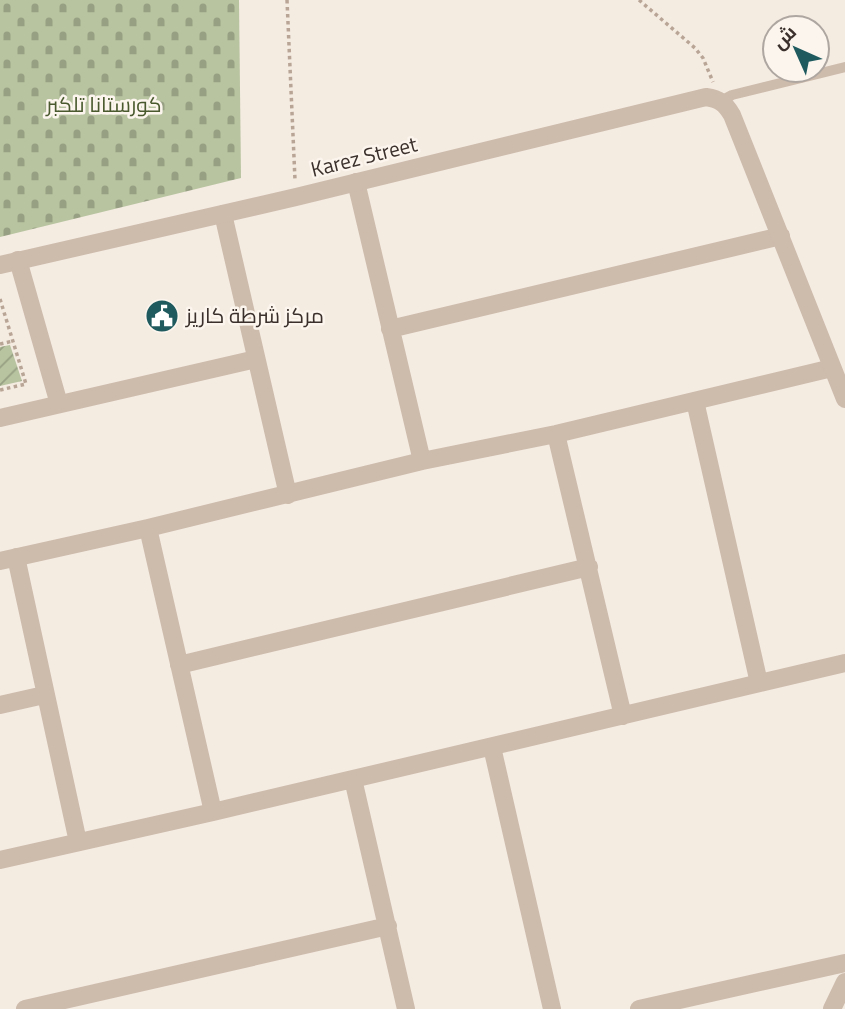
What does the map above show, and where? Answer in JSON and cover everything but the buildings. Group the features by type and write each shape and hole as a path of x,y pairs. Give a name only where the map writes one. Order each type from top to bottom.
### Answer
{"street":[{"name":"Karez Street","path":"0,265 296,197 706,97 723,105"},
{"path":"723,105 781,236 845,399"},
{"path":"356,182 422,461"},
{"path":"223,214 288,495"},
{"path":"390,329 781,236"},
{"path":"18,260 59,404"},
{"path":"0,418 256,359"},
{"path":"78,842 44,695 8,559 832,368"},
{"path":"695,401 759,683"},
{"path":"556,434 622,716"},
{"path":"148,528 213,812"},
{"path":"179,665 589,567"},
{"path":"0,859 213,812 845,663"},
{"path":"0,705 44,695"},
{"path":"492,747 552,1009"},
{"path":"352,779 406,1009"},
{"path":"25,1009 388,926"},
{"path":"639,1009 687,1004 845,963"},
{"path":"832,1009 845,982"}],"lane":[{"path":"723,105 732,94 845,67"}],"path":[{"path":"287,0 296,197"},
{"path":"639,0 703,58 723,105"},
{"path":"0,299 26,384 0,390"},
{"path":"0,344 13,341"}],"green space":[{"name":"كورستانا تلكبر","path":"0,0 239,0 241,178 0,237"},
{"path":"10,345 22,381 0,386 0,347"}],"place":[{"name":"مركز شرطة كاريز","path":"162,316"}]}
